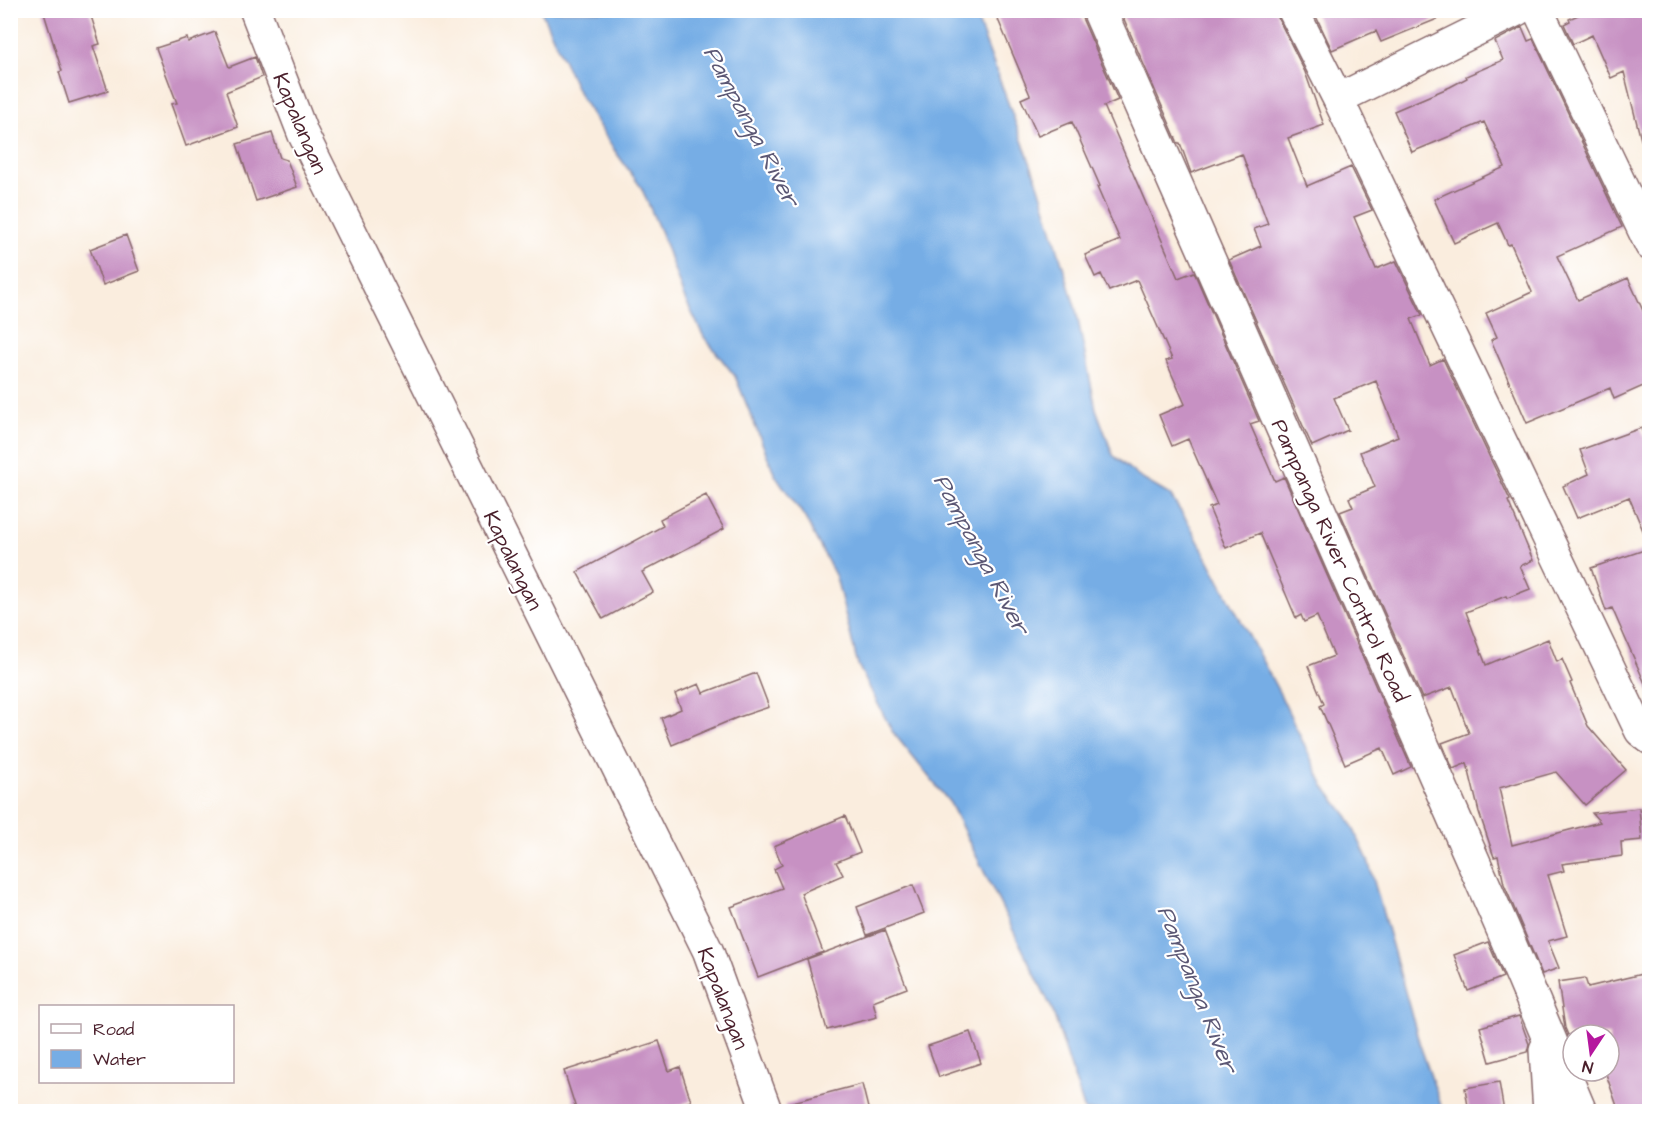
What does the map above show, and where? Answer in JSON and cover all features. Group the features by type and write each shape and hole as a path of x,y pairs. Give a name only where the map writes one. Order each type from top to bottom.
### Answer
{"main road":[{"name":"Pampanga River Control Road","path":"1099,10 1544,1023 1580,1112"},
{"path":"1544,1023 1550,1112"}],"street":[{"name":"Kapalangan","path":"255,10 303,134 708,951 767,1112"},
{"path":"1293,10 1338,99 1640,731 1650,739"},
{"path":"1338,99 1518,10"},
{"path":"1538,10 1641,202 1650,245"}],"water":[{"name":"Pampanga River","path":"541,11 974,11 1039,186 1076,310 1096,409 1113,455 1139,477 1170,495 1189,524 1279,692 1324,786 1348,817 1368,860 1420,1045 1443,1111 1085,1111 1052,1009 950,803 892,731 858,665 836,577 804,516 775,475 735,376 704,337 683,295 664,240 641,187 580,96"}],"building":[{"path":"43,10 89,10 100,44 93,46 108,91 69,103 59,72 62,71"},
{"path":"994,10 1081,10 1082,18 1118,100 1104,106 1178,278 1194,272 1259,421 1250,424 1275,481 1284,477 1411,767 1394,775 1382,748 1345,764 1320,706 1324,704 1308,666 1334,656 1317,616 1304,622 1301,615 1296,618 1260,533 1226,548 1209,508 1217,505 1188,439 1172,446 1159,415 1185,404 1166,361 1172,359 1137,280 1109,291 1101,274 1095,277 1085,255 1120,240 1097,187 1100,186 1072,122 1038,136 1021,99 1030,95"},
{"path":"1120,10 1276,10 1305,72 1324,125 1288,138 1307,186 1351,167 1372,210 1354,217 1376,269 1396,261 1422,315 1411,319 1430,365 1443,359 1510,500 1508,501 1533,560 1520,566 1530,589 1466,612 1486,665 1548,639 1557,662 1562,659 1588,726 1626,770 1585,805 1556,772 1499,788 1512,845 1600,822 1592,813 1639,808 1642,840 1621,842 1622,856 1562,864 1564,871 1548,875 1567,936 1548,941 1559,968 1542,974 1504,884 1498,856 1494,857 1479,812 1467,763 1453,769 1442,743 1469,733 1452,687 1422,698 1340,512 1353,507 1349,498 1375,487 1360,452 1398,436 1376,381 1334,398 1348,430 1312,446 1229,260 1261,246 1254,229 1268,224 1242,154 1191,173 1180,143 1178,143"},
{"path":"1313,10 1457,11 1381,42 1376,31 1332,50"},
{"path":"1589,10 1650,10 1650,139 1641,140 1624,72 1611,78 1592,35 1573,44 1564,24 1570,21 1569,19"},
{"path":"1522,27 1528,41 1533,39 1622,227 1557,256 1578,300 1628,278 1650,326 1650,383 1614,399 1610,388 1527,423 1491,340 1497,337 1486,313 1532,292 1511,244 1508,245 1498,223 1454,243 1434,199 1505,167 1484,122 1412,152 1394,111 1450,87 1467,78 1466,76 1503,60 1495,41"},
{"path":"215,32 229,67 255,57 262,77 226,92 238,127 186,146 171,104 177,103 156,48 187,38 188,42"},
{"path":"272,133 280,158 287,160 297,187 256,201 237,144"},
{"path":"126,235 139,271 103,285 90,249"},
{"path":"1641,428 1650,451 1649,545 1629,497 1577,518 1563,486 1589,474 1580,450"},
{"path":"706,495 724,529 642,572 653,592 603,619 577,572 663,526 660,519"},
{"path":"1650,548 1650,695 1612,608 1606,611 1591,568"},
{"path":"756,673 769,707 672,745 661,718 681,709 675,694 699,684 703,693"},
{"path":"845,816 860,852 836,862 843,875 801,893 823,952 758,977 731,907 782,888 774,869 782,865 774,846"},
{"path":"913,885 924,913 867,935 857,907"},
{"path":"885,930 907,988 873,1001 877,1017 827,1030 807,959"},
{"path":"1488,942 1503,977 1468,991 1454,955"},
{"path":"1650,972 1650,1112 1619,1112 1609,1083 1621,1083 1621,1023 1564,1023 1558,982 1585,978 1588,987"},
{"path":"1519,1016 1529,1044 1527,1052 1490,1062 1480,1027"},
{"path":"970,1032 981,1063 939,1077 928,1046"},
{"path":"659,1041 669,1071 680,1067 691,1101 659,1112 577,1112 564,1071"},
{"path":"1499,1082 1504,1112 1469,1112 1465,1088"},
{"path":"862,1084 869,1112 786,1112 785,1104"}]}
